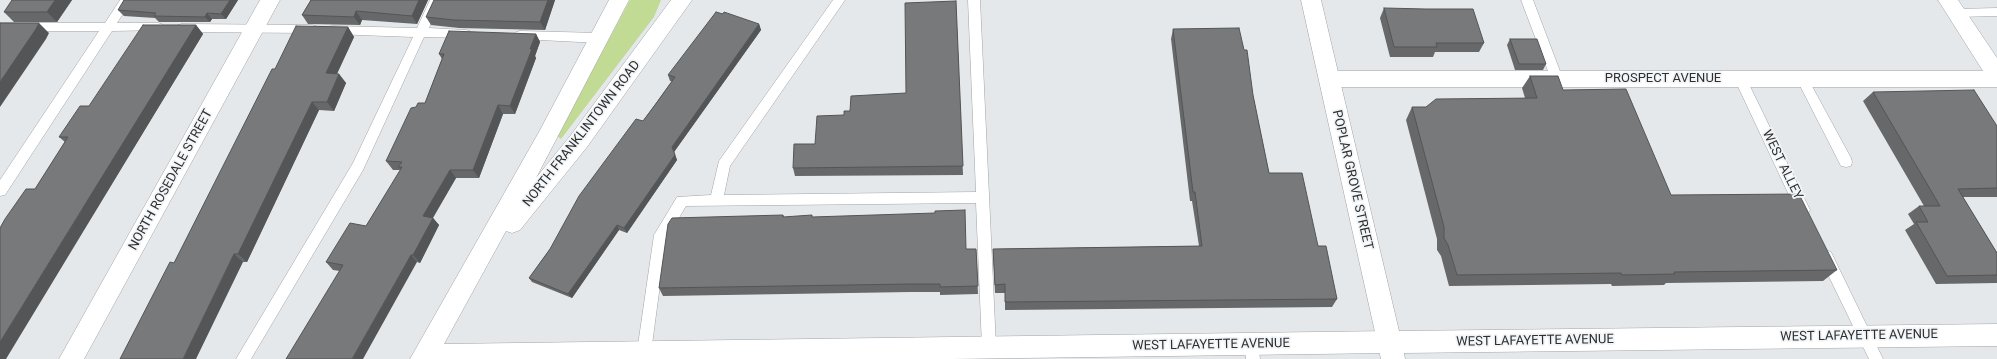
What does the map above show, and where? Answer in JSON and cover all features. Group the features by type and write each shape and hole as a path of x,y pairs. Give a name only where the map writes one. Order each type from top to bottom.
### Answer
{"street":[{"name":"NORTH ROSEDALE STREET","path":"71,359 270,0"},
{"name":"NORTH FRANKLINTOWN ROAD","path":"424,357 478,264 619,0"},
{"name":"NORTH FRANKLINTOWN ROAD","path":"478,264 580,141 682,0"},
{"name":"POPLAR GROVE STREET","path":"1311,0 1391,351"},
{"path":"1953,7 1997,75"},
{"name":"PROSPECT AVENUE","path":"1329,79 1997,79"},
{"name":"WEST LAFAYETTE AVENUE","path":"424,357 989,347 1123,352 1391,351 1865,336 1997,334"}],"lane":[{"path":"0,191 126,0"},
{"path":"244,359 358,166 436,0"},
{"path":"716,201 724,164 839,0"},
{"path":"974,0 989,347"},
{"path":"1527,0 1557,79"},
{"path":"1953,7 1997,12"},
{"path":"0,27 255,28 476,34"},
{"path":"508,35 600,38"},
{"name":"WEST ALLEY","path":"1740,78 1809,222"},
{"path":"1803,80 1846,162"},
{"path":"644,352 659,239 682,201 982,197"},
{"path":"1820,244 1876,359"}],"green space":[{"path":"630,0 661,0 654,17 561,139 557,136"}],"building":[{"path":"12,0 55,0 47,12 4,12"},
{"path":"124,0 230,0 221,14 207,13 205,17 154,16 156,13 118,10"},
{"path":"311,0 419,0 412,16 356,11 354,17 302,15"},
{"path":"434,0 548,0 540,22 454,20 426,17"},
{"path":"956,1 963,166 793,168 794,144 815,144 817,116 844,115 844,111 850,111 851,96 906,93 905,3"},
{"path":"1384,8 1473,9 1484,43 1436,43 1437,47 1394,47"},
{"path":"716,12 723,14 724,12 759,24 672,147 675,155 624,228 617,225 568,294 529,278 550,249 579,196 636,119 643,121 655,105 675,77 668,75"},
{"path":"0,23 39,23 0,82"},
{"path":"143,25 196,25 0,342 0,228 26,189 35,189 68,137 59,137 80,106 89,106"},
{"path":"296,26 348,27 326,73 339,74 327,102 312,102 238,254 234,254 183,359 120,359 170,262 174,263 272,69 275,69"},
{"path":"1239,28 1244,50 1247,50 1253,95 1269,173 1302,173 1318,246 1326,246 1337,299 1005,302 1005,284 995,285 993,249 1202,246 1195,192 1193,192 1173,29"},
{"path":"449,31 536,34 530,49 532,49 510,106 498,105 473,170 450,170 423,216 433,218 352,359 286,359 343,265 326,262 350,223 366,226 402,167 398,167 402,162 386,161 411,108 416,107 418,103 425,103 444,54 439,54"},
{"path":"1510,39 1537,39 1546,64 1519,64"},
{"path":"1530,76 1558,76 1563,90 1626,89 1671,195 1799,194 1837,270 1674,272 1675,274 1622,275 1621,273 1457,275 1448,245 1444,238 1444,227 1412,107 1426,107 1436,99 1537,98"},
{"path":"1974,90 1997,126 1997,188 1958,189 1997,253 1997,275 1947,276 1916,222 1928,222 1919,206 1940,206 1873,92"},
{"path":"965,210 966,249 976,249 978,286 940,287 940,284 910,284 659,288 668,224 672,218 783,215 783,217 812,215 812,217 935,213 935,211"}]}
